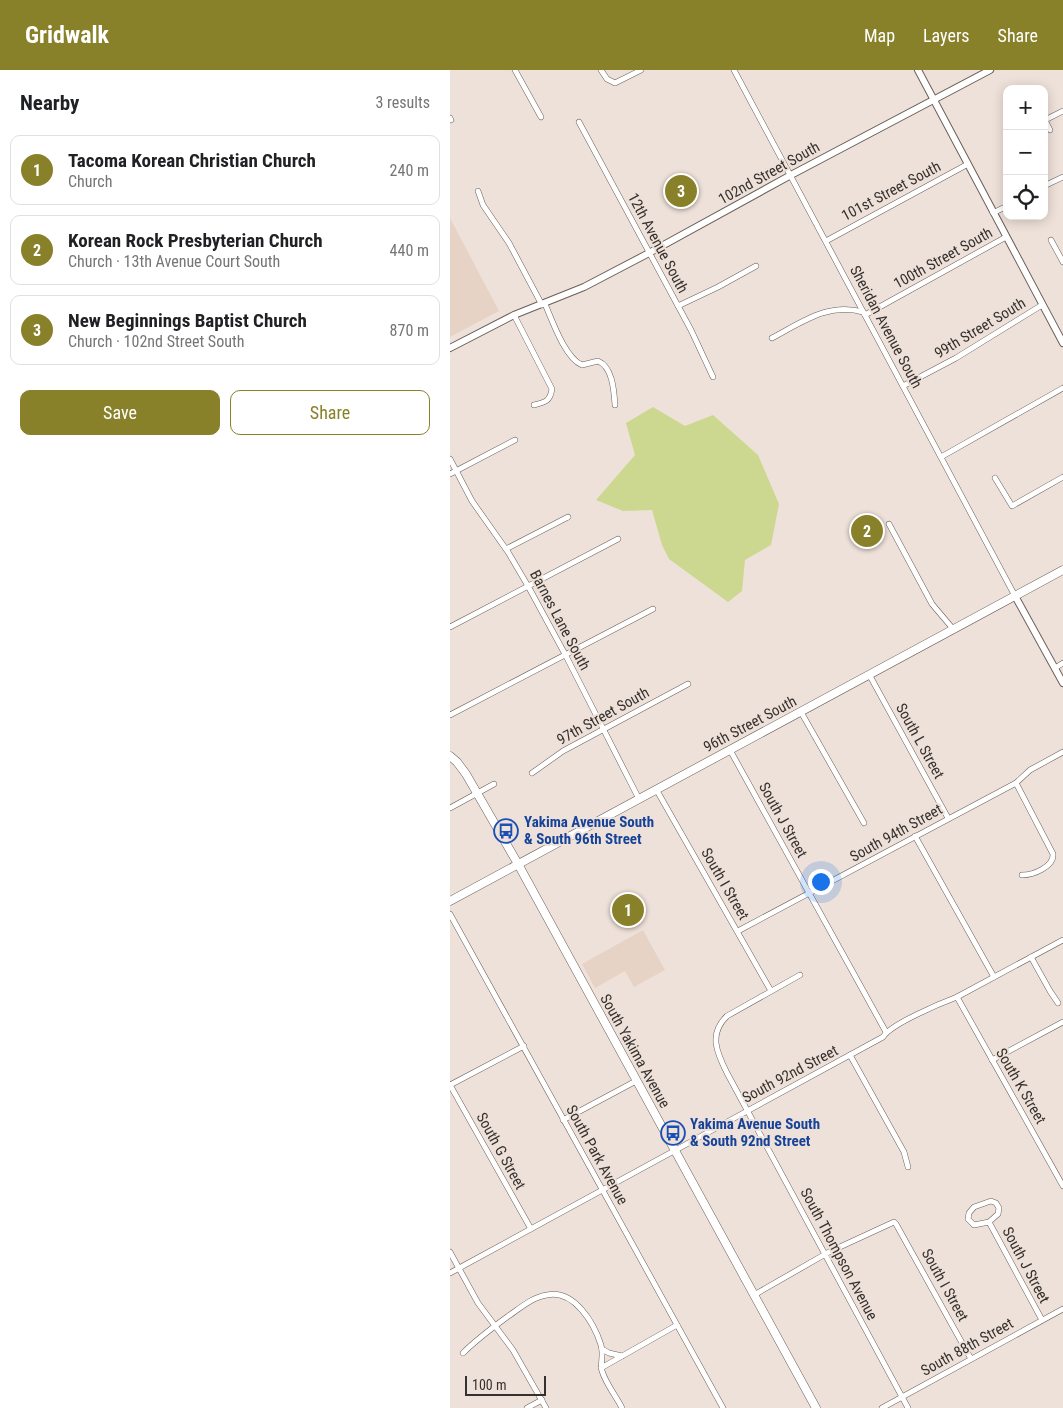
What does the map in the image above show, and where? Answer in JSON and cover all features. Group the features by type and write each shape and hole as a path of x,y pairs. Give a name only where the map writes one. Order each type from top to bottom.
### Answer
{"main road":[{"name":"96th Street South","path":"450,901 870,676 1063,570"},
{"name":"South Yakima Avenue","path":"450,755 461,767 518,864 816,1408"}],"street":[{"path":"515,70 541,117"},
{"path":"601,70 612,83 618,82 641,70"},
{"name":"Sheridan Avenue South","path":"734,70 1015,596"},
{"path":"918,70 1063,343"},
{"name":"102nd Street South","path":"450,348 514,315 584,287 650,254 791,175 990,70"},
{"path":"1050,130 1045,120 1063,111"},
{"name":"12th Avenue South","path":"579,122 678,306 713,377"},
{"name":"101st Street South","path":"826,241 968,164"},
{"path":"1048,184 1063,176"},
{"path":"478,191 483,205 509,243 566,349 575,361 582,365 598,361 605,366 612,384 615,406"},
{"path":"993,213 1003,208"},
{"name":"100th Street South","path":"864,314 1006,237"},
{"path":"1051,240 1062,258"},
{"path":"678,306 756,266"},
{"name":"99th Street South","path":"903,386 956,358 1042,305"},
{"path":"772,338 791,326 819,314 852,309 864,314"},
{"path":"514,315 552,388 551,397 547,401 534,405"},
{"path":"941,457 1063,388"},
{"path":"450,474 515,440"},
{"name":"Barnes Lane South","path":"450,459 472,501 506,549 528,586 639,799"},
{"path":"995,478 1012,506 1063,478"},
{"path":"506,549 568,516"},
{"path":"889,524 932,604 954,630"},
{"path":"450,627 618,539"},
{"path":"1015,596 1063,682"},
{"path":"450,715 654,609"},
{"path":"1055,668 1063,663"},
{"name":"South L Street","path":"870,676 948,818"},
{"name":"97th Street South","path":"532,772 563,751 688,684"},
{"path":"801,712 864,823"},
{"name":"South J Street","path":"730,750 886,1032"},
{"name":"South 94th Street","path":"738,931 1016,783 1030,770 1063,752"},
{"path":"1016,783 1052,848 1054,858 1049,865 1036,872 1022,875"},
{"path":"450,808 494,784"},
{"name":"South I Street","path":"656,789 771,991"},
{"path":"915,836 994,977"},
{"name":"South Park Avenue","path":"450,914 723,1408"},
{"name":"South 92nd Street","path":"450,1273 850,1056 883,1037 886,1032 958,997 1063,940"},
{"path":"1031,958 1058,1002"},
{"name":"South Thompson Avenue","path":"800,975 728,1016 719,1026 716,1050 908,1408"},
{"name":"South K Street","path":"958,997 1063,1186"},
{"path":"992,1060 1063,1022"},
{"path":"450,1085 524,1046"},
{"path":"850,1056 904,1152 908,1167"},
{"path":"564,1120 636,1081"},
{"name":"South G Street","path":"450,1085 531,1229"},
{"name":"South J Street","path":"991,1201 996,1203 999,1208 998,1214 989,1222 974,1225 968,1218 968,1213 982,1203 991,1201"},
{"name":"South I Street","path":"825,1255 891,1222 896,1224 972,1359"},
{"name":"South J Street","path":"989,1222 1042,1320"},
{"path":"450,1252 478,1303 513,1350 546,1408"},
{"path":"754,1295 825,1255"},
{"path":"463,1353 494,1326 537,1298 552,1294 572,1300 588,1319 602,1349 601,1368 622,1408"},
{"name":"South 88th Street","path":"882,1408 1063,1309"},
{"path":"601,1368 677,1326"},
{"path":"602,1349 622,1356"},
{"path":"527,1408 542,1400"}],"shaded area":[{"path":"450,218 499,311 450,337"},
{"path":"643,930 665,970 634,987 625,971 595,988 582,964"}],"green space":[{"path":"653,407 685,426 713,415 758,455 779,504 771,545 745,560 742,591 728,602 669,559 662,545 652,510 623,511 596,500 635,455 626,423"}],"place":[{"name":"New Beginnings Baptist Church","path":"681,191"},
{"name":"Korean Rock Presbyterian Church","path":"867,531"},
{"name":"Yakima Avenue South & South 96th Street","path":"506,831"},
{"name":"Tacoma Korean Christian Church","path":"628,910"},
{"name":"Yakima Avenue South & South 92nd Street","path":"673,1133"}]}
